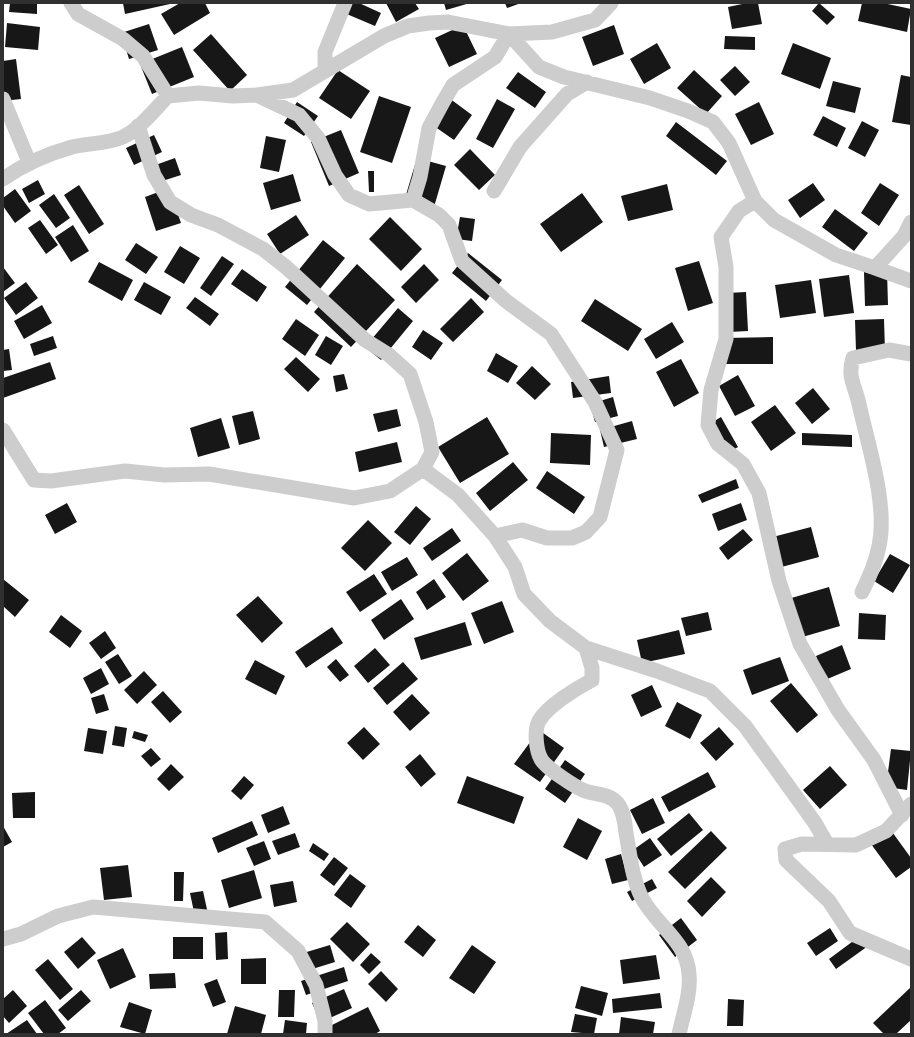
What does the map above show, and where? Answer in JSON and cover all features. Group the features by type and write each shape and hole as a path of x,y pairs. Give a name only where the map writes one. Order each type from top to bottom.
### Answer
{"street":[{"path":"71,3 78,14 123,39 143,56 168,96"},
{"path":"325,71 325,52 345,3"},
{"path":"3,179 29,162 72,147 123,137 138,126 168,96 199,93 233,96 257,95 293,90 384,36 408,26 448,22 509,34 552,32 595,20 611,3"},
{"path":"509,34 539,67 564,77 656,100 688,111 713,122 729,143 755,201 774,220 836,255 911,281"},
{"path":"413,200 420,177 430,128 443,102 453,85 495,57 509,34"},
{"path":"494,191 520,146 567,94 587,82"},
{"path":"257,95 299,115 318,138 335,175 348,195 369,204 413,200 439,215 449,225 462,261 506,301 552,334 595,402 617,450 600,517 586,532 572,538 546,538 522,530 495,536"},
{"path":"3,99 29,162"},
{"path":"3,430 34,480 51,481 125,471 164,475 209,474 354,498 390,491 422,470 432,452 426,422 410,374 389,355 365,340 263,249 218,225 191,215 170,202 154,175 138,126"},
{"path":"755,201 739,210 722,237 726,266 726,339 711,390 708,425 718,444 743,464 759,493 779,581 800,644 838,710 874,760 906,809 886,832 856,844 802,844 785,849 786,860 829,901 850,934 911,959"},
{"path":"875,268 904,236 911,222"},
{"path":"862,592 879,546 881,511 858,398 849,371 853,358 890,350 911,354"},
{"path":"422,470 458,495 495,536 515,567 524,594 550,621 586,648 657,671 710,691 745,726 815,823 827,844"},
{"path":"586,648 592,668 592,680 547,711 539,721 537,728 537,746 541,759 547,766 584,791 611,798 619,805 623,817 637,884 643,899 676,939 684,955 690,974 689,990 679,1034"},
{"path":"3,939 21,934 58,916 93,907 265,922 298,951 309,971 316,985 325,1021 326,1034"}],"building":[{"path":"10,3 37,3 37,14 9,12"},
{"path":"123,3 170,3 170,4 125,14"},
{"path":"180,3 205,3 210,13 174,35 161,14"},
{"path":"346,3 359,3 381,13 375,26 342,12"},
{"path":"386,3 415,3 419,9 396,22"},
{"path":"444,3 470,3 446,10"},
{"path":"505,3 521,3 507,8"},
{"path":"747,3 758,3 762,24 732,29 728,7"},
{"path":"819,3 835,17 827,25 812,11"},
{"path":"862,3 883,3 911,9 907,32 858,21"},
{"path":"7,23 40,27 38,50 5,47"},
{"path":"149,24 158,50 129,59 121,33"},
{"path":"463,25 477,54 449,67 435,38"},
{"path":"614,25 624,54 593,66 582,37"},
{"path":"211,34 247,75 230,91 193,50"},
{"path":"725,36 755,37 755,50 724,49"},
{"path":"657,43 671,68 644,84 630,59"},
{"path":"793,43 831,58 820,89 781,74"},
{"path":"182,47 194,77 152,94 140,64"},
{"path":"16,59 21,99 3,101 3,61"},
{"path":"735,66 750,82 735,96 720,80"},
{"path":"338,70 370,91 351,119 319,98"},
{"path":"694,70 722,96 706,114 677,88"},
{"path":"518,72 546,92 535,108 506,88"},
{"path":"901,75 911,77 911,125 892,122"},
{"path":"833,81 861,88 855,113 826,106"},
{"path":"379,96 411,107 392,163 360,152"},
{"path":"449,98 472,115 454,140 431,124"},
{"path":"497,99 515,109 493,148 476,139"},
{"path":"297,102 318,116 304,136 284,123"},
{"path":"759,102 774,134 751,145 735,114"},
{"path":"823,116 846,128 837,147 813,135"},
{"path":"862,121 879,130 865,157 848,148"},
{"path":"676,122 727,161 716,175 666,136"},
{"path":"341,130 359,173 329,186 311,142"},
{"path":"154,135 162,152 134,165 126,148"},
{"path":"266,136 286,140 279,172 260,168"},
{"path":"470,149 495,175 479,190 454,165"},
{"path":"175,158 181,175 153,184 147,168"},
{"path":"417,158 446,166 434,207 405,198"},
{"path":"368,171 374,171 374,192 369,192"},
{"path":"293,174 301,201 271,210 263,183"},
{"path":"38,180 45,194 29,203 22,189"},
{"path":"813,183 825,200 800,218 788,200"},
{"path":"880,183 899,195 879,226 861,213"},
{"path":"667,184 673,210 628,221 621,196"},
{"path":"79,185 104,224 89,234 64,195"},
{"path":"169,188 181,223 156,231 145,197"},
{"path":"15,189 31,211 15,223 3,206 3,198"},
{"path":"582,193 603,222 561,252 540,224"},
{"path":"54,194 70,218 56,228 39,205"},
{"path":"835,209 868,233 854,251 822,227"},
{"path":"296,215 309,235 280,254 267,234"},
{"path":"390,217 422,249 401,271 369,239"},
{"path":"460,217 475,219 472,241 456,239"},
{"path":"40,220 58,245 46,254 28,228"},
{"path":"73,225 89,251 71,262 55,237"},
{"path":"323,240 345,258 307,305 285,287"},
{"path":"136,243 158,257 146,274 125,260"},
{"path":"180,246 200,258 184,284 164,272"},
{"path":"468,253 502,280 486,301 452,273"},
{"path":"222,256 234,264 211,296 200,288"},
{"path":"699,261 713,303 688,311 675,268"},
{"path":"99,262 133,280 122,301 88,282"},
{"path":"357,264 395,300 351,347 314,312"},
{"path":"424,264 439,280 416,303 401,287"},
{"path":"3,267 15,283 3,292"},
{"path":"242,269 267,287 257,302 231,284"},
{"path":"887,271 888,305 865,306 864,272"},
{"path":"849,275 854,313 824,317 819,279"},
{"path":"811,280 816,313 780,318 775,285"},
{"path":"26,282 38,298 16,315 4,298"},
{"path":"144,282 171,297 161,315 134,300"},
{"path":"746,292 748,331 729,332 727,293"},
{"path":"195,297 219,314 210,326 186,308"},
{"path":"471,298 484,312 453,342 440,329"},
{"path":"595,299 642,329 628,351 581,321"},
{"path":"42,305 52,323 24,339 14,321"},
{"path":"398,308 413,321 381,360 365,347"},
{"path":"296,319 319,335 305,356 282,339"},
{"path":"884,319 885,350 856,351 855,320"},
{"path":"672,322 684,342 656,359 644,339"},
{"path":"423,330 443,343 431,360 412,347"},
{"path":"53,336 57,348 34,356 30,344"},
{"path":"326,336 343,346 331,365 315,355"},
{"path":"773,337 773,364 726,364 725,338"},
{"path":"9,349 12,370 3,371 3,350"},
{"path":"496,353 518,366 508,383 487,371"},
{"path":"296,357 320,379 308,392 284,369"},
{"path":"681,359 699,393 674,407 656,372"},
{"path":"50,362 56,379 3,398 3,378"},
{"path":"532,366 551,384 535,400 516,383"},
{"path":"344,374 348,389 336,392 333,376"},
{"path":"738,375 755,406 735,416 719,386"},
{"path":"609,376 611,393 573,398 571,382"},
{"path":"813,388 830,409 812,424 795,403"},
{"path":"613,397 618,416 595,422 590,404"},
{"path":"775,405 796,433 771,451 751,422"},
{"path":"397,409 401,426 378,432 373,414"},
{"path":"253,411 260,439 239,445 232,416"},
{"path":"487,417 509,454 460,483 438,447"},
{"path":"721,417 738,447 723,456 706,426"},
{"path":"221,418 230,448 198,457 190,428"},
{"path":"632,421 637,439 604,447 600,430"},
{"path":"551,433 591,435 590,465 550,463"},
{"path":"802,433 852,435 852,447 802,445"},
{"path":"397,442 402,462 359,472 355,452"},
{"path":"513,462 528,480 490,511 476,493"},
{"path":"547,471 585,497 574,514 536,488"},
{"path":"736,479 739,488 702,503 698,495"},
{"path":"67,503 77,522 55,534 45,515"},
{"path":"741,503 747,520 718,531 712,514"},
{"path":"416,506 431,519 410,545 394,532"},
{"path":"368,520 392,543 365,571 341,548"},
{"path":"811,527 819,557 774,569 765,539"},
{"path":"452,528 461,541 432,561 423,548"},
{"path":"743,529 753,540 728,560 719,548"},
{"path":"467,553 489,581 463,601 442,573"},
{"path":"890,554 910,565 893,593 874,581"},
{"path":"407,557 418,575 392,591 381,572"},
{"path":"374,574 387,594 360,612 346,592"},
{"path":"3,579 29,600 15,617 3,606"},
{"path":"434,579 446,597 427,610 416,592"},
{"path":"829,587 840,626 799,638 788,599"},
{"path":"258,596 283,623 262,643 236,615"},
{"path":"401,599 414,619 384,640 371,620"},
{"path":"502,601 514,632 484,644 471,613"},
{"path":"708,612 712,630 686,636 681,618"},
{"path":"859,613 886,615 885,640 858,639"},
{"path":"61,615 82,631 70,648 49,632"},
{"path":"465,622 472,645 421,660 414,638"},
{"path":"332,627 343,643 306,668 295,652"},
{"path":"679,630 685,654 642,663 637,640"},
{"path":"105,631 116,648 101,659 89,643"},
{"path":"842,645 851,669 825,680 816,656"},
{"path":"375,648 390,665 368,683 354,666"},
{"path":"118,654 132,676 119,684 105,662"},
{"path":"780,657 789,681 752,695 743,670"},
{"path":"336,659 349,675 340,682 327,667"},
{"path":"255,660 285,676 276,695 245,679"},
{"path":"403,662 418,679 387,705 373,688"},
{"path":"101,668 109,684 91,694 83,678"},
{"path":"144,671 157,685 137,704 124,690"},
{"path":"791,683 818,715 797,733 770,701"},
{"path":"652,685 662,707 641,717 631,695"},
{"path":"163,691 182,712 170,723 151,702"},
{"path":"104,694 109,710 96,714 91,698"},
{"path":"412,694 430,713 410,731 393,712"},
{"path":"677,702 702,715 690,739 665,726"},
{"path":"115,726 127,728 124,747 112,745"},
{"path":"364,727 380,744 363,760 347,743"},
{"path":"719,727 734,744 716,761 700,743"},
{"path":"88,728 107,731 103,754 84,751"},
{"path":"539,730 564,748 540,782 514,764"},
{"path":"134,731 148,735 145,742 132,738"},
{"path":"151,748 161,759 151,767 141,756"},
{"path":"891,749 911,751 907,790 886,787"},
{"path":"420,754 436,774 421,787 405,767"},
{"path":"565,760 585,774 565,803 545,789"},
{"path":"171,764 184,777 169,791 157,779"},
{"path":"830,766 847,785 820,809 803,790"},
{"path":"708,772 716,787 669,812 661,797"},
{"path":"244,776 254,785 241,800 231,791"},
{"path":"467,776 524,797 514,824 457,803"},
{"path":"35,792 35,818 13,818 12,793"},
{"path":"653,798 665,823 642,834 630,810"},
{"path":"283,806 290,824 268,833 261,815"},
{"path":"689,813 703,830 671,856 657,839"},
{"path":"578,818 602,831 587,860 563,847"},
{"path":"252,821 258,835 218,853 212,838"},
{"path":"3,826 12,842 3,847"},
{"path":"890,829 911,858 911,867 896,878 871,844"},
{"path":"711,831 727,848 685,889 668,872"},
{"path":"295,833 300,847 278,855 272,841"},
{"path":"650,838 662,855 644,867 633,850"},
{"path":"264,841 271,859 254,866 246,848"},
{"path":"313,843 329,854 324,861 309,851"},
{"path":"621,854 628,880 612,884 605,859"},
{"path":"334,857 348,868 334,886 320,875"},
{"path":"128,865 132,897 104,900 100,868"},
{"path":"254,870 262,898 229,908 221,880"},
{"path":"174,872 184,872 183,901 174,901"},
{"path":"350,874 366,886 351,908 334,895"},
{"path":"711,877 726,892 702,917 687,901"},
{"path":"652,879 657,888 632,901 627,892"},
{"path":"293,881 297,902 274,907 270,885"},
{"path":"203,891 208,914 195,917 190,893"},
{"path":"681,918 697,940 675,957 659,935"},
{"path":"347,922 370,944 353,962 330,939"},
{"path":"418,925 436,940 423,957 404,942"},
{"path":"830,928 838,941 816,956 807,943"},
{"path":"227,932 228,959 216,960 215,933"},
{"path":"860,936 868,946 836,969 829,959"},
{"path":"82,937 96,953 78,969 64,952"},
{"path":"173,937 203,937 203,959 173,959"},
{"path":"330,945 335,962 306,971 300,954"},
{"path":"472,945 496,962 474,994 449,978"},
{"path":"123,948 136,977 110,989 97,960"},
{"path":"371,953 381,962 369,974 360,965"},
{"path":"656,955 660,979 623,984 620,960"},
{"path":"266,958 266,984 241,984 241,959"},
{"path":"48,959 73,989 60,1000 35,970"},
{"path":"344,967 348,981 306,995 301,981"},
{"path":"381,971 398,989 386,1002 368,984"},
{"path":"175,973 176,988 150,989 149,974"},
{"path":"217,979 226,1002 213,1007 204,984"},
{"path":"581,986 608,993 602,1016 575,1008"},
{"path":"911,987 911,1020 896,1034 884,1034 873,1023"},
{"path":"344,989 352,1008 321,1022 312,1003"},
{"path":"13,990 27,1006 9,1023 3,1016 3,999"},
{"path":"81,990 91,1001 68,1021 58,1010"},
{"path":"279,990 295,990 294,1017 278,1017"},
{"path":"660,993 662,1008 613,1013 612,999"},
{"path":"728,999 744,1000 743,1026 727,1026"},
{"path":"45,1000 66,1028 58,1034 44,1034 28,1013"},
{"path":"129,1002 152,1010 145,1034 120,1027"},
{"path":"235,1006 266,1015 261,1034 227,1034"},
{"path":"368,1007 380,1031 375,1034 322,1034 320,1031"},
{"path":"575,1014 597,1018 594,1034 571,1032"},
{"path":"621,1017 655,1022 653,1034 619,1034"},
{"path":"27,1020 37,1034 6,1034"},
{"path":"285,1020 307,1023 306,1034 283,1034"}]}
